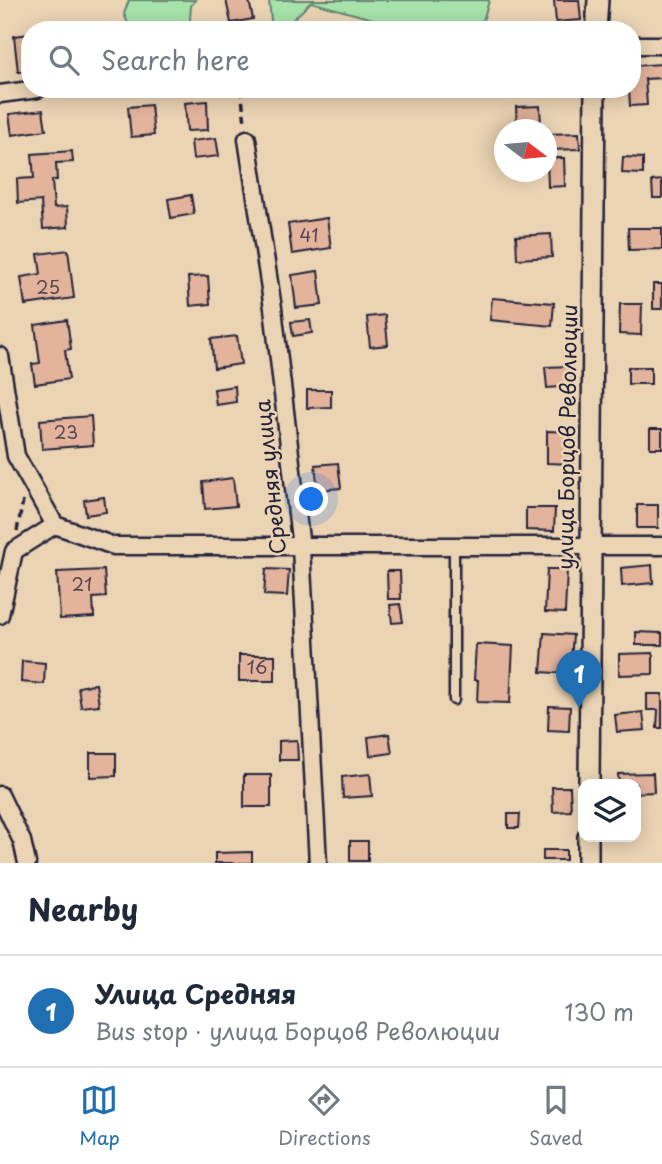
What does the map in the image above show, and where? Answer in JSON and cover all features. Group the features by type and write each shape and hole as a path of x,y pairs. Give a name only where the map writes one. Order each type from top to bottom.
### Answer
{"street":[{"path":"597,21 598,0"},
{"path":"641,45 662,45"},
{"path":"0,94 21,91"},
{"name":"улица Борцов Революции","path":"589,779 594,98"},
{"name":"Средняя улица","path":"247,139 273,308 300,548 318,863"},
{"path":"0,356 16,456 55,525 114,546 662,546"},
{"path":"0,615 14,551 55,525"},
{"path":"0,795 22,841 27,863"},
{"path":"588,842 588,863"}],"lane":[{"path":"453,547 454,700"}],"path":[{"path":"242,98 247,139"},
{"path":"14,551 28,475"}],"green space":[{"path":"129,0 195,0 191,6 190,21 127,21 124,14"},
{"path":"269,0 489,1 483,21 377,21 311,2 291,21 271,21"}],"building":[{"path":"226,0 249,0 253,19 231,21"},
{"path":"554,0 579,0 581,20 556,21"},
{"path":"21,35 21,72 18,72 14,36"},
{"path":"661,64 662,78 645,79 647,105 630,106 630,98 641,98 641,65"},
{"path":"207,101 208,130 187,131 185,103"},
{"path":"151,105 154,135 131,137 128,107"},
{"path":"540,106 541,119 517,119 516,107"},
{"path":"43,110 46,130 12,135 9,114"},
{"path":"579,133 580,149 557,150 557,134"},
{"path":"216,138 219,156 193,159 191,141"},
{"path":"72,151 73,162 56,163 57,180 52,180 54,208 67,207 68,227 43,229 41,201 18,203 17,179 34,178 32,154"},
{"path":"623,157 643,158 643,174 622,173"},
{"path":"557,158 564,158 565,186 548,187 548,182 557,182"},
{"path":"662,180 662,198 653,198 652,181"},
{"path":"191,195 194,214 171,218 168,199"},
{"path":"327,218 331,248 292,254 288,224"},
{"path":"628,228 662,228 662,249 629,250"},
{"path":"551,234 552,257 517,259 516,236"},
{"path":"68,250 74,298 25,305 21,277 41,274 38,254"},
{"path":"318,271 322,305 296,308 292,275"},
{"path":"208,276 210,304 190,306 188,277"},
{"path":"653,284 662,284 662,309 653,309"},
{"path":"492,298 554,303 552,326 490,320"},
{"path":"620,304 642,304 641,335 619,334"},
{"path":"385,315 388,345 370,347 367,317"},
{"path":"67,320 71,349 65,350 69,379 35,384 32,364 40,363 35,325"},
{"path":"310,320 312,333 293,336 291,322"},
{"path":"237,336 241,364 214,368 211,339"},
{"path":"572,366 573,386 547,388 545,367"},
{"path":"628,367 651,367 651,384 628,384"},
{"path":"235,386 236,402 216,405 214,389"},
{"path":"307,390 331,390 331,407 307,408"},
{"path":"91,416 93,445 42,449 40,420"},
{"path":"650,429 662,429 662,448 650,448"},
{"path":"547,431 574,432 573,464 547,463"},
{"path":"338,463 341,488 318,490 315,465"},
{"path":"233,478 236,506 205,509 203,482"},
{"path":"104,497 106,512 86,515 84,500"},
{"path":"637,505 658,505 658,528 637,528"},
{"path":"526,508 555,508 554,531 526,530"},
{"path":"652,565 653,583 622,586 621,568"},
{"path":"266,569 289,570 287,596 264,595"},
{"path":"547,569 567,569 565,613 545,612"},
{"path":"104,570 106,597 93,598 94,617 60,619 57,572"},
{"path":"387,571 400,571 401,599 388,599"},
{"path":"400,604 403,622 392,623 390,605"},
{"path":"636,632 662,633 662,645 636,645"},
{"path":"544,633 573,635 570,674 541,672"},
{"path":"476,644 513,646 510,703 477,702 478,680 474,680"},
{"path":"653,653 653,674 619,675 619,654"},
{"path":"239,655 275,655 275,681 239,681"},
{"path":"22,661 45,663 44,684 21,682"},
{"path":"96,684 99,705 81,707 78,687"},
{"path":"647,694 662,694 662,728 657,728 658,710 647,710"},
{"path":"549,706 570,707 569,731 548,730"},
{"path":"643,712 645,730 617,732 615,715"},
{"path":"389,734 392,753 370,756 368,737"},
{"path":"297,740 298,760 279,760 279,741"},
{"path":"90,753 116,753 116,776 90,777"},
{"path":"653,773 654,792 641,793 641,779 618,779 618,774"},
{"path":"370,774 372,796 343,798 342,777"},
{"path":"244,775 271,775 271,807 244,807"},
{"path":"552,787 570,787 571,811 553,812"},
{"path":"508,814 520,814 519,828 508,828"},
{"path":"350,841 368,841 368,861 350,861"},
{"path":"543,850 566,850 566,860 543,860"},
{"path":"252,852 252,863 215,863 215,853"}],"place":[{"name":"Улица Средняя","path":"579,708"}]}
